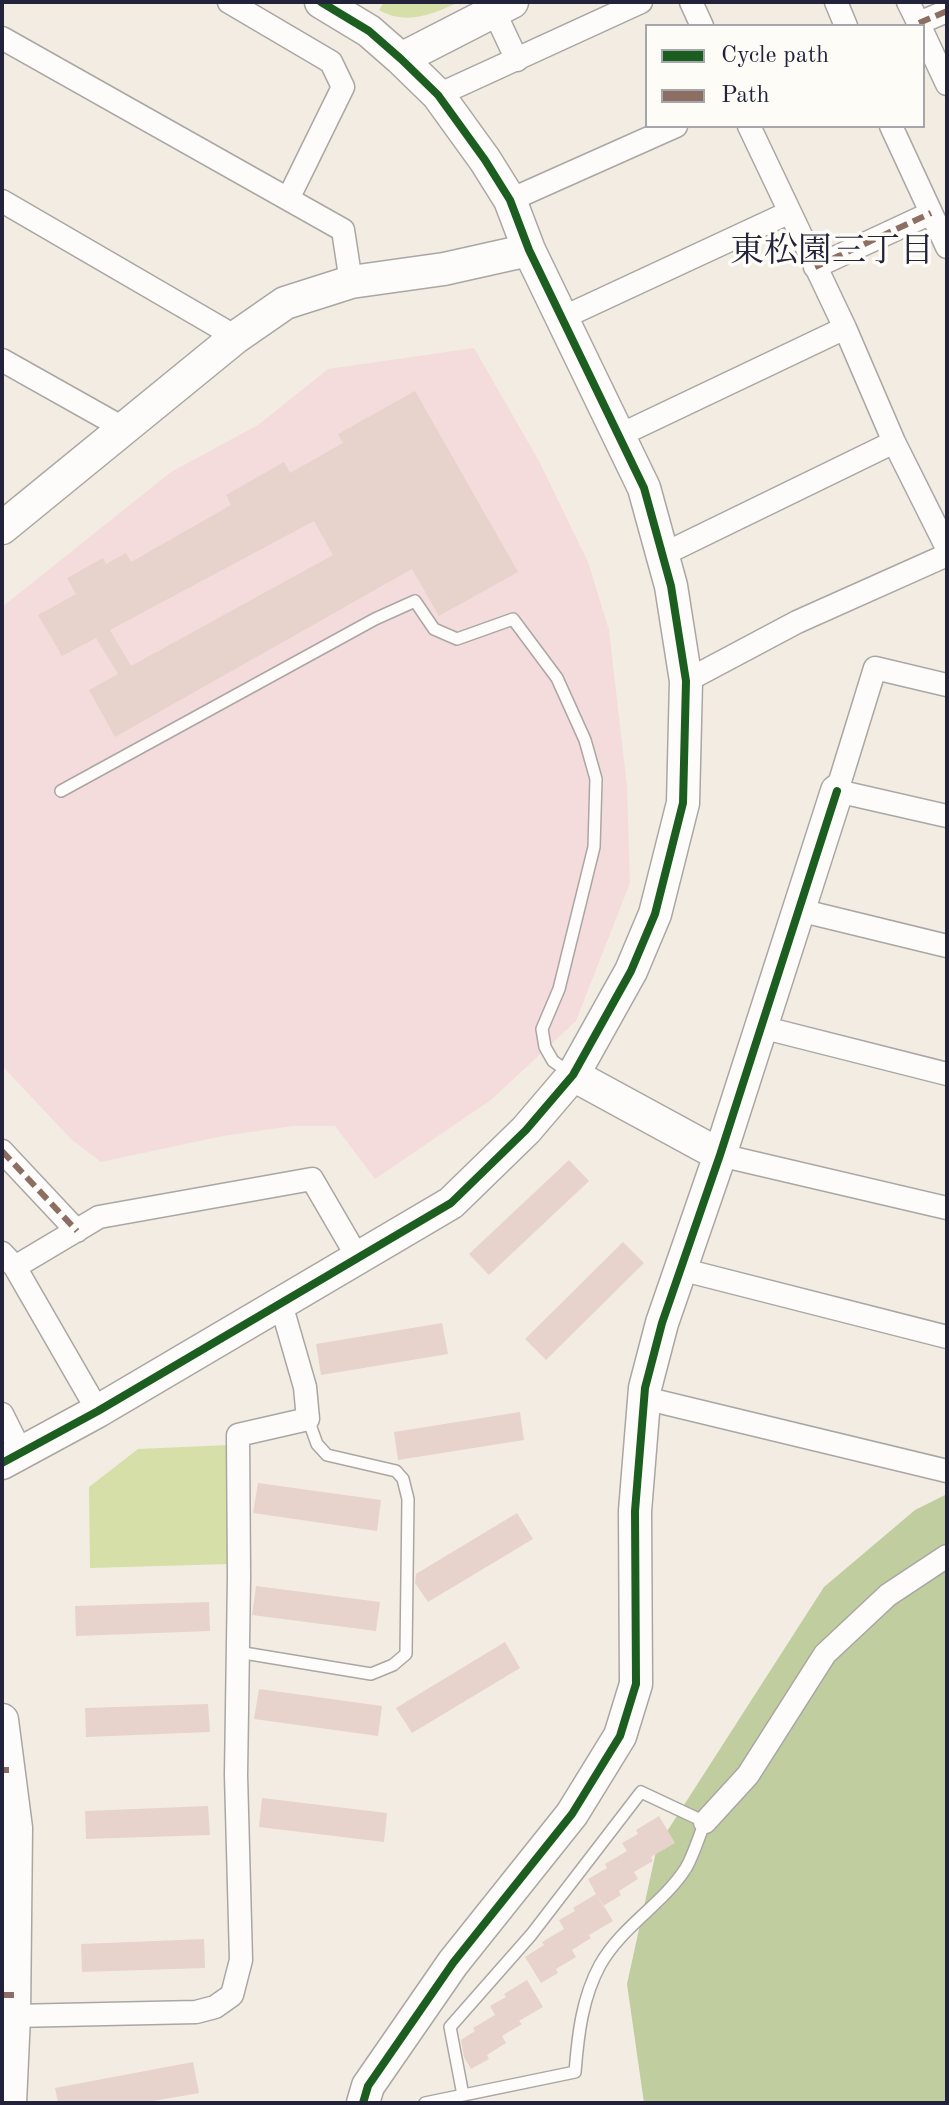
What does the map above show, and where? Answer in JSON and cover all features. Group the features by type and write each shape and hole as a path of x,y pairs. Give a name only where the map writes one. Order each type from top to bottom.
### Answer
{"street":[{"path":"229,2 331,62 343,87 289,197"},
{"path":"2,1414 11,1458 98,1411 451,1203 526,1130 573,1075 631,971 655,914 683,803 686,681 679,626 644,488 529,250 510,200 485,160 438,95 369,31 358,12 321,2"},
{"path":"438,95 641,2"},
{"path":"691,2 701,24"},
{"path":"836,2 845,24"},
{"path":"908,2 919,24"},
{"path":"401,59 503,7 517,60"},
{"path":"925,24 947,11"},
{"path":"2,38 343,230 351,282"},
{"path":"925,38 947,84"},
{"path":"510,200 672,128"},
{"path":"750,128 845,328 894,442 947,548"},
{"path":"892,128 947,246"},
{"path":"2,201 236,337"},
{"path":"562,318 788,213"},
{"path":"815,267 931,213"},
{"path":"3,525 236,337 285,303 351,282 444,269 529,250"},
{"path":"618,436 845,328"},
{"path":"2,360 123,428"},
{"path":"662,555 894,442"},
{"path":"686,681 797,622 947,555"},
{"path":"363,2103 368,2086 453,1963 572,1814 620,1736 636,1684 635,1511 644,1398 662,1323 720,1155 875,668 947,685"},
{"path":"837,791 947,816"},
{"path":"799,910 947,946"},
{"path":"761,1027 947,1074"},
{"path":"573,1075 720,1155 947,1208"},
{"path":"2,1151 77,1231"},
{"path":"98,1411 8,1260 77,1231 99,1217 312,1179 358,1258"},
{"path":"680,1269 947,1337"},
{"path":"10,2002 196,2012 215,2007 232,1995 241,1960 236,1775 238,1435 308,1419 305,1387 281,1304"},
{"path":"644,1398 947,1471"},
{"path":"705,1822 748,1775 825,1654 888,1595 947,1556"},
{"path":"2,1720 6,1770 16,1828 10,2103"}],"lane":[{"path":"61,791 361,626 415,601 434,629 457,639 513,619 557,678 585,740 596,779 594,847 559,989 542,1029 545,1047 553,1061 573,1075"},
{"path":"238,1652 371,1674 393,1665 406,1654 408,1499 403,1479 396,1471 327,1455 317,1444 308,1419"},
{"path":"425,2103 575,2072 578,2031 588,1992 601,1964 623,1933 686,1867 705,1822 641,1792 531,1935 450,2027 463,2095"}],"shaded area":[{"path":"474,348 539,461 588,562 609,630 627,786 630,883 576,1021 491,1100 375,1179 335,1126 293,1126 223,1136 101,1162 72,1140 2,1066 2,607 171,472 258,425 328,369"}],"green space":[{"path":"384,2 459,2 430,14 410,18 379,10"},
{"path":"229,1445 229,1564 90,1568 89,1487 138,1449"},
{"path":"947,1494 947,2103 644,2103 627,1984 657,1847 824,1587 915,1510"}],"building":[{"path":"415,391 518,572 439,616 412,569 115,737 89,690 118,674 96,638 62,656 38,615 76,594 67,578 103,558 106,564 126,553 131,562 231,505 226,495 284,462 290,473 343,443 338,434","holes":["314,521 333,555 131,666 110,630"]},
{"path":"569,1160 589,1181 489,1275 469,1254"},
{"path":"623,1242 644,1263 546,1360 525,1339"},
{"path":"442,1323 448,1354 321,1375 316,1344"},
{"path":"520,1412 524,1440 398,1460 394,1432"},
{"path":"258,1483 381,1500 377,1531 253,1513"},
{"path":"517,1513 533,1539 428,1602 415,1583 416,1574"},
{"path":"256,1586 380,1602 376,1631 252,1615"},
{"path":"209,1602 210,1631 76,1636 75,1606"},
{"path":"505,1642 520,1668 412,1733 396,1708"},
{"path":"259,1689 382,1706 378,1736 254,1719"},
{"path":"208,1704 210,1732 86,1737 85,1708"},
{"path":"262,1798 387,1813 384,1842 259,1827"},
{"path":"208,1806 210,1835 86,1839 85,1811"},
{"path":"659,1816 675,1843 651,1857 653,1861 634,1872 638,1879 619,1891 621,1895 604,1906 613,1921 589,1935 591,1938 572,1950 576,1957 541,1983 525,1957 564,1929 559,1920 596,1894 588,1879 627,1851 622,1843"},
{"path":"204,1939 205,1968 82,1972 81,1944"},
{"path":"527,1980 543,2007 519,2021 522,2024 502,2036 506,2043 487,2055 489,2059 471,2069 464,2057 461,2040 475,2031 473,2028 495,2015 490,2006"},
{"path":"193,2062 199,2093 142,2103 58,2103 55,2088"}],"marked path":[{"path":"919,23 947,11"},
{"path":"815,267 931,213"},
{"path":"2,1151 77,1231"},
{"path":"2,1770 9,1770"},
{"path":"2,1995 14,1995"}],"cycle path":[{"path":"2,1463 98,1411 451,1203 526,1130 573,1075 631,971 655,914 683,803 686,681 671,586 644,488 529,250 510,200 485,160 438,95 401,59 369,31 321,2"},
{"path":"363,2103 368,2086 453,1963 572,1814 620,1736 636,1684 635,1511 645,1388 662,1323 720,1155 837,791"}],"district":[{"name":"東松園三丁目","path":"832,252"}]}
